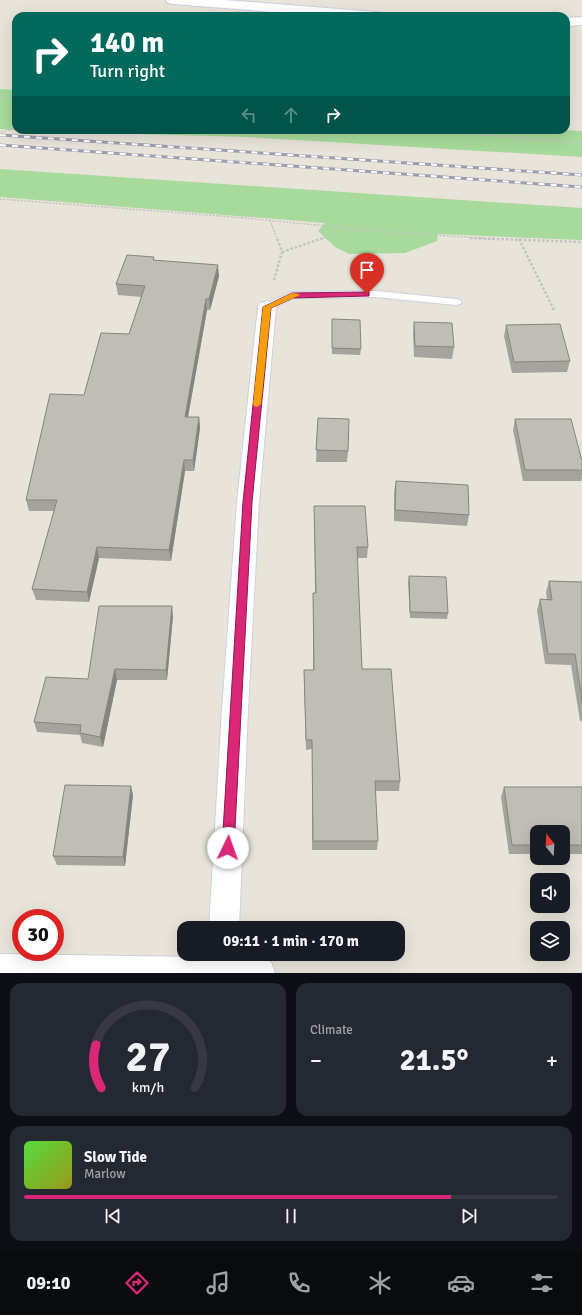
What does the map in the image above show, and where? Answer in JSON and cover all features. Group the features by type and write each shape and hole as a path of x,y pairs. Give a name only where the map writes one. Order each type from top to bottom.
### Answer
{"street":[{"path":"173,0 325,12"},
{"path":"570,22 582,21"},
{"path":"224,921 235,710 248,502 267,307"},
{"path":"0,969 223,966 260,973"}],"lane":[{"path":"267,307 292,295 376,294 456,302"}],"path":[{"path":"0,96 12,98"},
{"path":"1,132 12,129"},
{"path":"476,134 582,143"},
{"path":"0,199 466,237 582,242"},
{"path":"267,307 282,252 270,220"},
{"path":"282,252 340,232 358,228"},
{"path":"519,239 554,310"}],"green space":[{"path":"0,89 12,90 12,130 0,129"},
{"path":"570,130 582,131 582,157 247,137 136,134 570,134"},
{"path":"0,169 582,208 582,240 438,234 437,241 405,253 349,254 335,247 318,231 325,223 0,197"}],"building":[{"path":"127,255 154,257 153,260 218,265 209,299 206,299 185,417 199,417 193,460 184,460 169,550 97,547 87,592 32,589 57,500 26,500 50,394 84,395 101,333 129,334 145,286 116,284"},
{"path":"332,319 360,320 361,349 332,348"},
{"path":"414,322 452,323 454,347 415,346"},
{"path":"560,324 570,361 514,362 506,325"},
{"path":"318,418 349,419 348,451 316,450"},
{"path":"515,419 571,419 582,461 582,470 525,470"},
{"path":"396,481 468,485 469,515 395,510"},
{"path":"314,506 365,506 368,547 357,547 362,669 391,669 400,781 375,781 378,841 313,841 312,740 306,740 304,670 314,670 313,593 316,593"},
{"path":"409,576 446,577 448,613 410,612"},
{"path":"549,581 582,582 582,700 575,654 548,654 540,599 552,600"},
{"path":"99,606 172,606 166,670 115,669 100,737 80,733 81,725 34,722 46,677 88,679"},
{"path":"65,785 131,786 123,857 53,856"},
{"path":"504,787 582,787 582,845 570,845 570,825 530,825 530,845 512,845"}],"railway":[{"path":"0,135 582,175"},
{"path":"0,145 582,187"}],"slow traffic":[{"path":"257,404 267,307 292,295 296,295"}],"route":[{"path":"228,848 248,502 267,307 292,295 367,294"}]}
